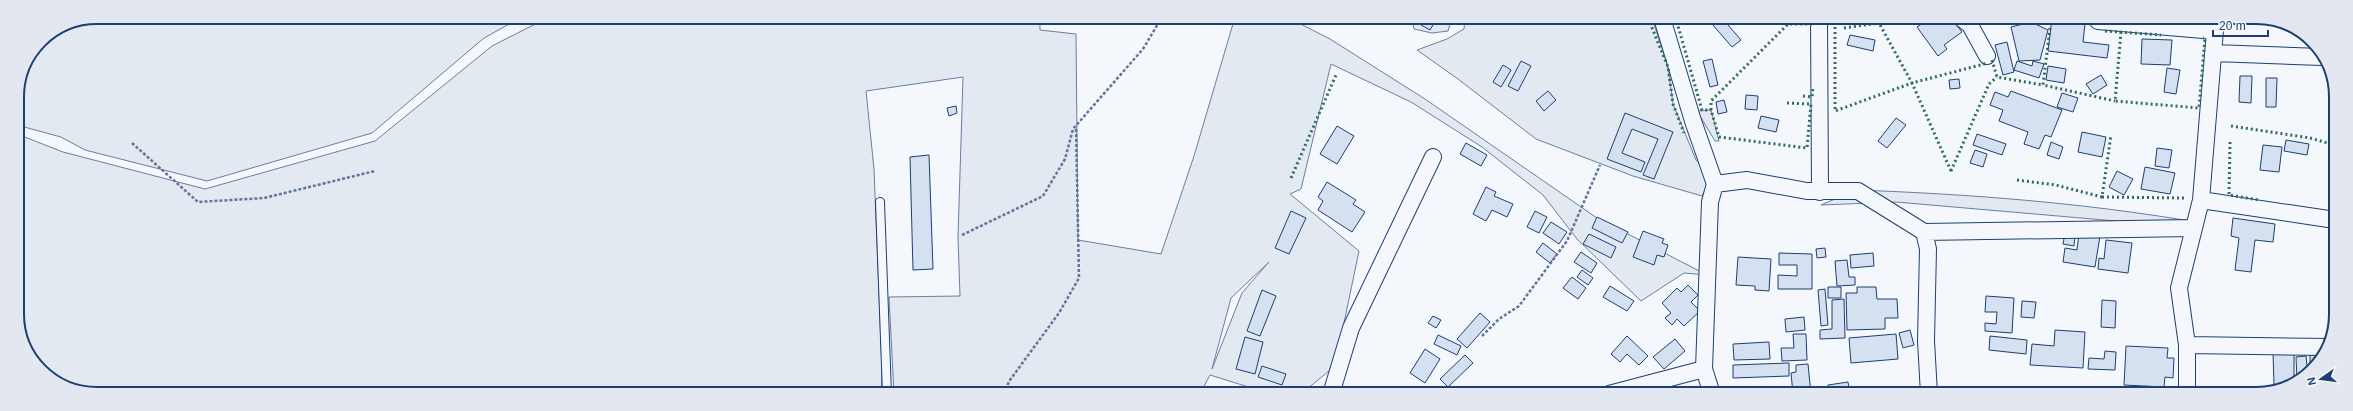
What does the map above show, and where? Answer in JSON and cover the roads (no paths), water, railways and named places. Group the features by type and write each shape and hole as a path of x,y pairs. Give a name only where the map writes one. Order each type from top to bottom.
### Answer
{"street":[{"path":"1664,24 1693,121 1715,184 1710,202 1704,369 1710,387"},
{"path":"1819,24 1820,192"},
{"path":"1969,24 1987,56"},
{"path":"2187,387 2187,346 2179,288 2201,200 2216,24"},
{"path":"2214,53 2318,57"},
{"path":"1333,387 1351,328 1433,157"},
{"path":"1715,184 1747,180 1820,192 1858,191 1924,232 2193,228"},
{"path":"2201,200 2329,219"},
{"path":"1924,232 1928,249 1926,341 1929,387"},
{"path":"2187,346 2322,347"},
{"path":"1636,387 1704,369"}],"lane":[{"path":"880,202 887,387"}]}
